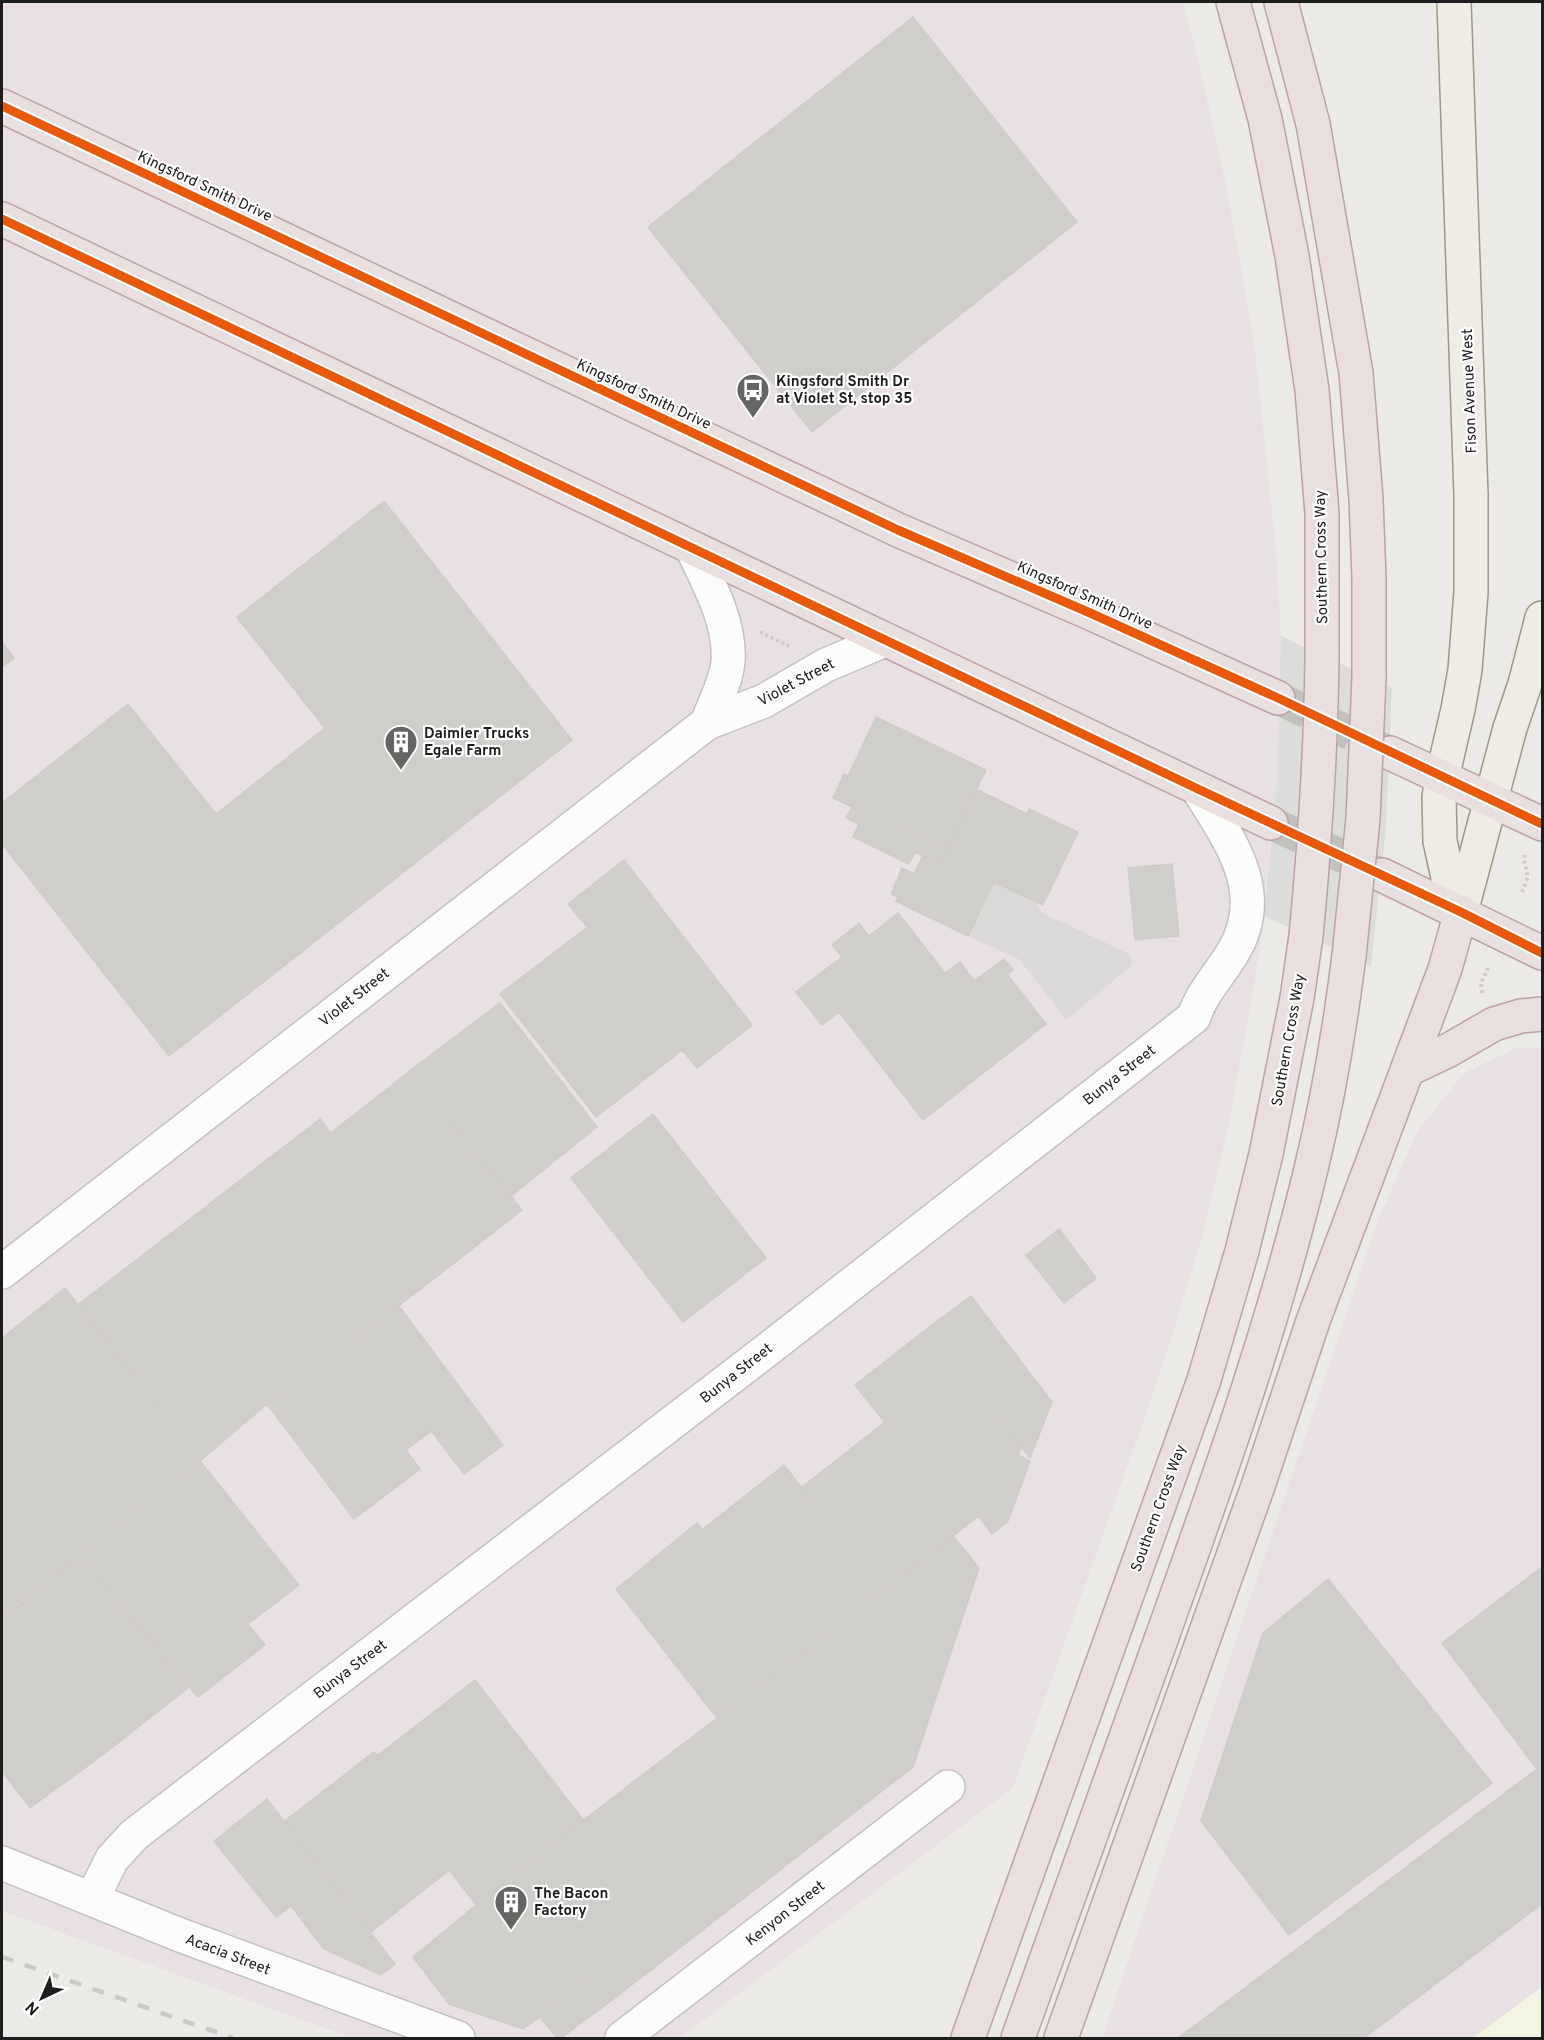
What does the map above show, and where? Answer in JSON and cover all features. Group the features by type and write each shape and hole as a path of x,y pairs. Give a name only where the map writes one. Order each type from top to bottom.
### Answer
{"highway":[{"name":"Southern Cross Way","path":"968,2038 1204,1380 1242,1251 1266,1154 1297,998 1306,936 1321,748 1322,513 1312,390 1292,256 1265,119 1233,2"},
{"path":"1018,2038 1179,1591 1250,1385 1311,1170 1340,1025 1349,956 1363,819 1369,678 1368,544 1356,373 1312,124 1281,2"},
{"name":"Kingsford Smith Drive","path":"2,106 897,530 1088,612 1278,698"},
{"path":"2,219 1271,823"},
{"path":"1390,753 1491,799 1535,835"},
{"path":"1382,875 1458,910 1542,953"},
{"path":"1061,2038 1254,1497 1314,1321 1445,969 1458,910"},
{"path":"1407,1070 1449,1050 1494,1024 1521,1016 1542,1014"}],"main road":[{"name":"Fison Avenue West","path":"1454,2 1468,363 1471,592 1465,670 1442,778 1439,814 1440,841 1458,910"},
{"path":"1458,910 1542,618"}],"street":[{"path":"692,548 714,597 728,645 725,676 707,723"},
{"name":"Violet Street","path":"2,1272 707,723 764,701 826,665 885,640"},
{"name":"Bunya Street","path":"92,1899 111,1859 134,1835 766,1350 1194,1017 1200,1002 1238,945 1246,923 1249,901 1237,857 1198,789"},
{"name":"Kenyon Street","path":"622,2038 948,1787"},
{"name":"Acacia Street","path":"2,1863 180,1935 458,2038"}],"path":[{"path":"757,631 794,648"},
{"path":"1522,892 1528,877 1524,860 1535,835"}],"shaded area":[{"path":"2,2 1182,2 1194,42 1226,184 1254,341 1276,549 1281,636 1277,777 1258,963 1229,1124 1203,1234 1140,1431 1013,1788 680,2038 352,2038 2,1911"},
{"path":"994,882 1037,902 1041,912 1129,954 1132,961 1131,966 1066,1020 1020,960 968,936"},
{"path":"1516,1048 1542,1048 1542,1987 1473,2038 1102,2038 1378,1220 1418,1130 1464,1073"},
{"path":"1542,1987 1542,2038 1473,2038"}],"pier":[{"path":"1281,636 1392,688 1386,827 1371,966 1264,916 1277,777"}],"building":[{"path":"913,17 1077,222 812,432 648,227"},
{"name":"Daimler Trucks Egale Farm","path":"384,501 572,740 169,1056 2,844 2,803 128,704 216,814 325,728 237,617"},
{"path":"2,642 14,658 2,667"},
{"path":"876,717 986,770 949,848 839,795"},
{"path":"844,774 848,776 839,795 949,848 941,864 915,852 909,864 853,837 859,824 846,818 852,807 833,798"},
{"path":"976,789 1027,814 1029,809 1078,832 1043,905 994,882 968,936 918,912"},
{"path":"923,855 941,864 918,912 896,901 898,897 891,894 902,868 914,874"},
{"path":"624,860 752,1025 697,1068 682,1050 686,1047 590,925 587,927 568,904"},
{"path":"1172,864 1179,936 1135,940 1128,868"},
{"path":"898,913 945,973 960,962 974,981 1004,959 1013,970 1007,974 1046,1024 923,1120 839,1012 822,1025 796,992 842,957 832,945 859,923 869,936"},
{"path":"590,925 686,1047 596,1117 500,994"},
{"path":"500,1003 597,1127 510,1197 411,1070"},
{"path":"411,1070 522,1210 440,1274 331,1133"},
{"path":"653,1114 766,1258 683,1322 571,1178"},
{"path":"320,1119 440,1274 359,1336 242,1179"},
{"path":"242,1179 359,1336 267,1404 200,1461 79,1304"},
{"path":"1059,1229 1096,1278 1064,1303 1026,1255"},
{"path":"65,1288 200,1461 23,1599 2,1572 2,1338"},
{"path":"971,1296 1052,1402 1030,1458 928,1328"},
{"path":"398,1305 503,1445 464,1474 359,1336"},
{"path":"928,1328 1021,1447 1018,1455 1030,1461 1008,1521 992,1534 978,1516 967,1525 855,1385"},
{"path":"359,1336 431,1431 406,1450 420,1469 354,1519 267,1404"},
{"path":"885,1422 967,1525 881,1592 801,1488"},
{"path":"200,1461 299,1585 248,1624 265,1645 198,1697 80,1555"},
{"path":"784,1465 881,1592 799,1656 702,1530"},
{"path":"697,1523 799,1656 717,1718 616,1589"},
{"path":"954,1537 979,1568 913,1767 620,1994 599,1966 602,1963 526,1864"},
{"path":"80,1555 188,1688 109,1750 5,1616"},
{"path":"1542,1567 1542,1904 1364,2038 1178,2038 1537,1769 1442,1643"},
{"path":"2,1572 23,1599 2,1616"},
{"path":"1328,1579 1492,1783 1289,1935 1201,1821 1263,1633"},
{"path":"5,1616 109,1750 30,1808 2,1771 2,1619"},
{"path":"475,1680 584,1821 476,1905 368,1763"},
{"path":"374,1752 378,1756 368,1763 449,1870 371,1932 285,1821"},
{"path":"267,1799 395,1964 381,1975 324,1949 291,1906 276,1917 214,1841"},
{"name":"The Bacon Factory","path":"526,1864 602,1963 599,1966 620,1994 561,2038 557,2038 540,2017 523,2029 449,2004 413,1957"},
{"name":"The Bacon Factory","path":"526,1864 602,1963 537,2014 540,2017 523,2029 449,2004 413,1957"}],"tunnel":[{"path":"1278,698 1390,753"},
{"path":"1271,823 1382,875"}],"railway":[{"path":"2,1957 233,2038"}],"cycle path":[{"path":"2,106 898,530 1088,612 1278,698 1542,824"},
{"path":"2,219 1461,912 1542,953"}],"place":[{"name":"Kingsford Smith Dr at Violet St, stop 35","path":"753,419"},
{"name":"Daimler Trucks Egale Farm","path":"401,771"},
{"name":"The Bacon Factory","path":"511,1931"}]}
